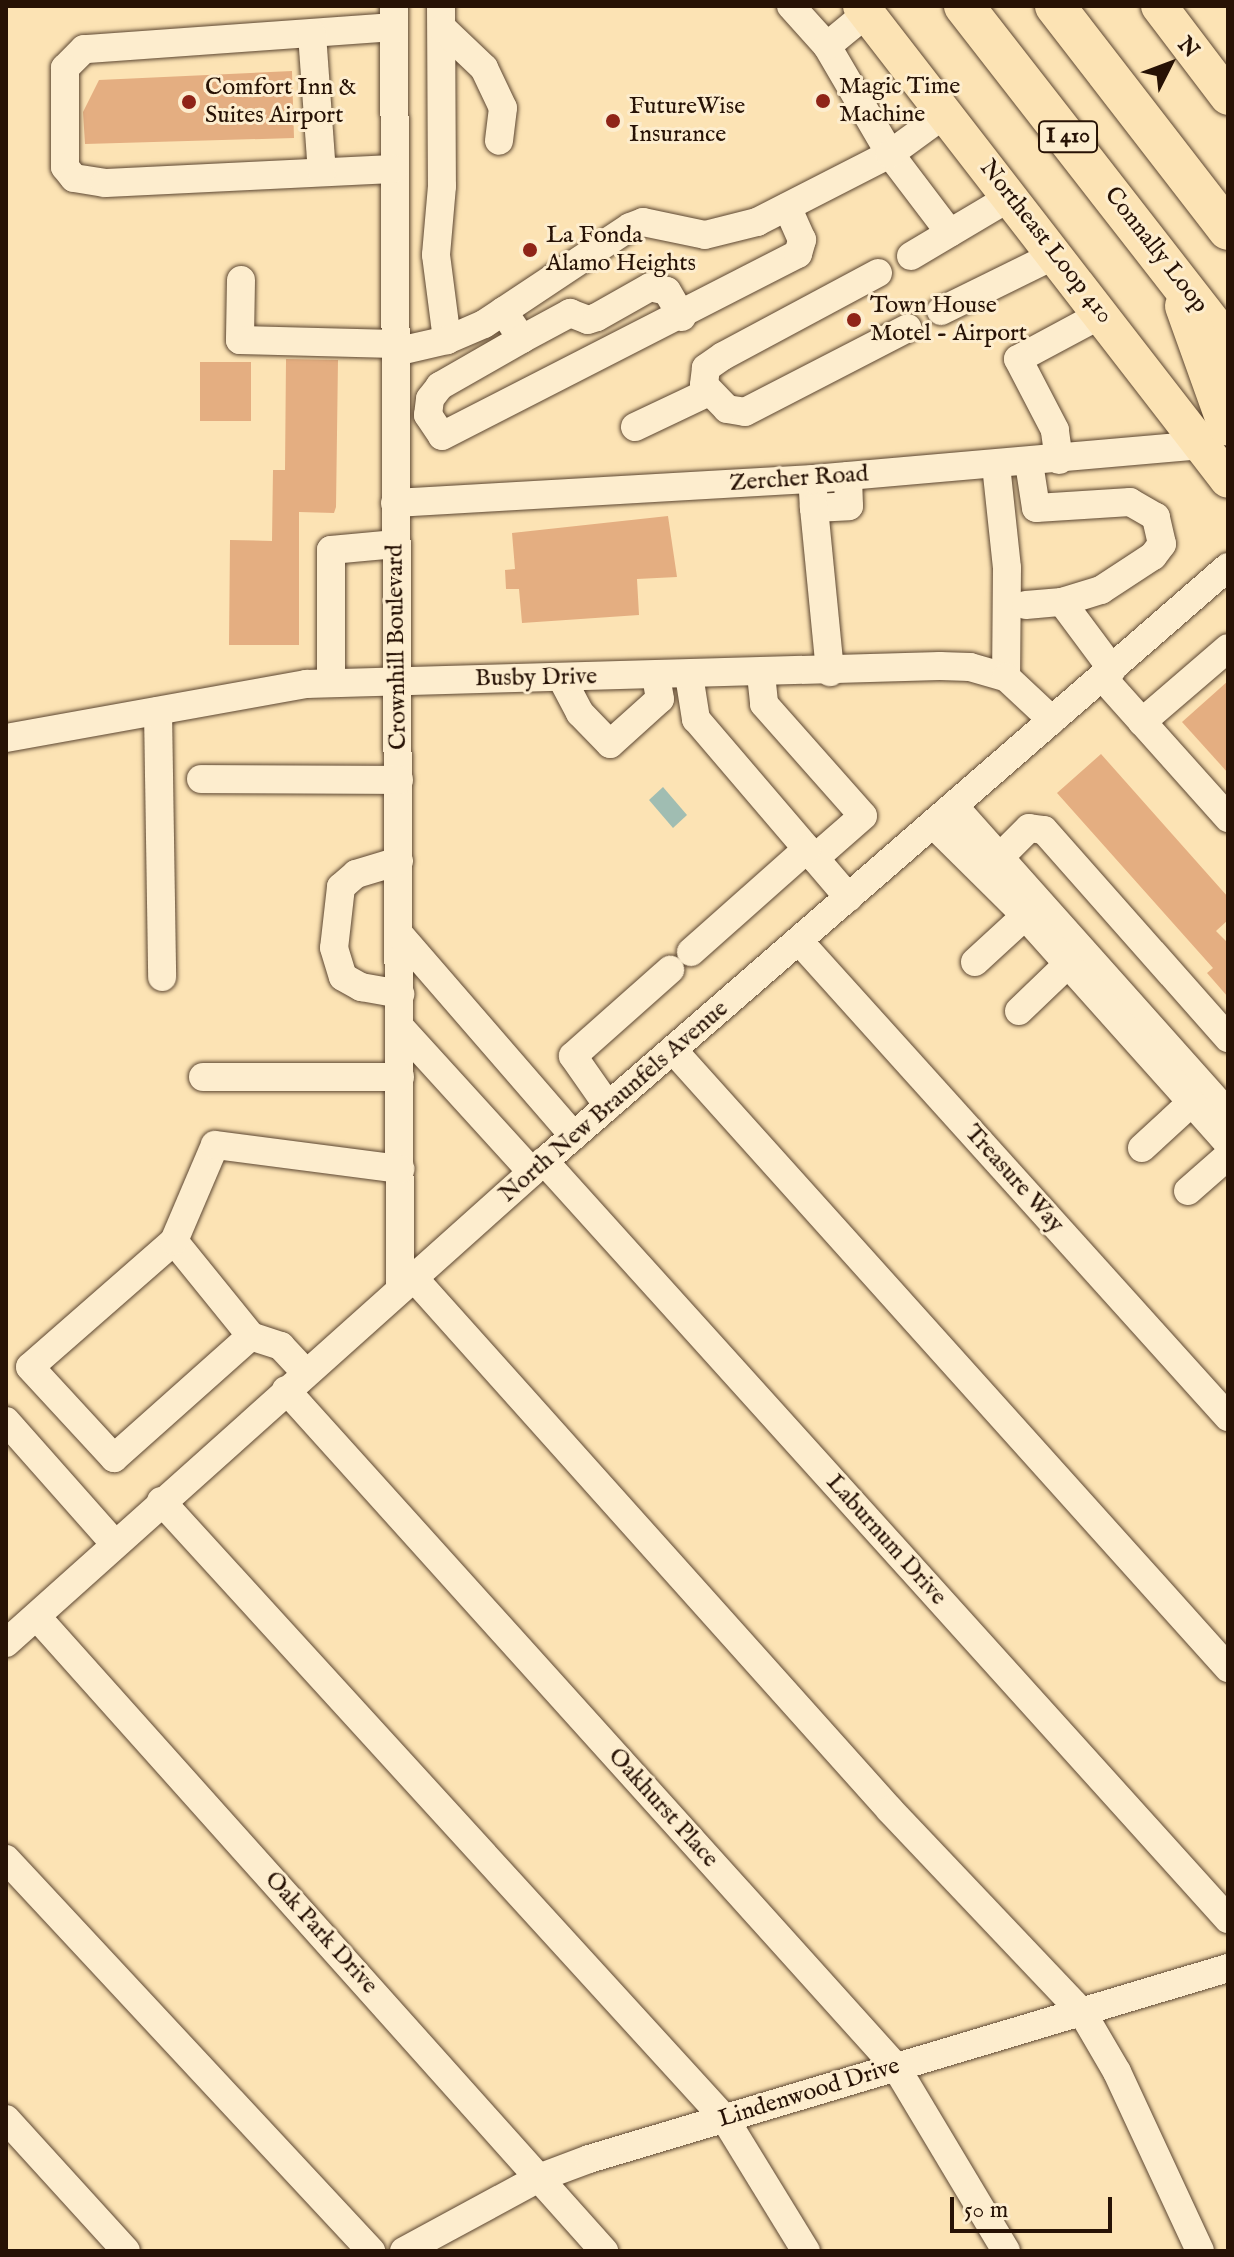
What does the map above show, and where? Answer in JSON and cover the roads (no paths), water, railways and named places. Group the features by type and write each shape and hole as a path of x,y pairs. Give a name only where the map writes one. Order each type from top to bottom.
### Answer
{"highway":[{"name":"Connally Loop","path":"964,6 1172,268 1228,345"},
{"name":"I 410","path":"1055,6 1228,230"},
{"path":"1141,115 1228,213"},
{"path":"1172,268 1215,436"}],"main road":[{"path":"1159,6 1224,84"},
{"name":"Northeast Loop 410","path":"864,10 1102,314 1215,436 1228,480"}],"street":[{"path":"791,6 827,46 890,154 950,233"},
{"path":"827,46 864,10"},
{"path":"394,16 312,34 84,49 65,68 65,167 86,183 394,169"},
{"name":"Crownhill Boulevard","path":"394,16 400,1169 407,1282"},
{"path":"442,17 484,68 503,108 499,141"},
{"path":"442,17 436,255 447,340"},
{"path":"312,34 322,172"},
{"path":"241,280 240,340 395,348 447,340 503,311 630,227 643,222 705,235 757,222 890,154 946,113"},
{"path":"911,256 1012,196"},
{"path":"682,317 667,291 650,287 588,320 570,313 440,386 430,399 428,415 442,436 682,317 798,254 802,240 787,207"},
{"path":"941,311 1057,254"},
{"path":"878,273 706,368 709,392 727,409 745,412 908,328"},
{"path":"503,311 522,339"},
{"path":"1059,460 1055,430 1018,359 1102,314"},
{"path":"635,427 709,392"},
{"name":"Zercher Road","path":"395,503 1029,463 1215,436"},
{"path":"1026,605 1062,602 1101,590 1153,556 1162,544 1156,517 1130,502 1036,508 1029,463"},
{"path":"996,465 1007,568 1006,677"},
{"path":"814,508 849,506 848,476"},
{"path":"813,479 830,672"},
{"path":"331,683 331,550 396,544"},
{"name":"North New Braunfels Avenue","path":"6,1643 538,1166 1228,567"},
{"path":"1062,602 1142,722 1228,818"},
{"path":"1142,722 1228,648"},
{"name":"Busby Drive","path":"6,738 331,683 970,667 1006,677 1052,720"},
{"path":"608,1106 573,1056 811,853 863,816 764,704 761,674"},
{"path":"689,675 696,719 849,898"},
{"path":"561,677 580,713 610,744 660,699 656,676"},
{"path":"158,711 162,977"},
{"path":"201,779 399,780"},
{"path":"954,806 1228,1113"},
{"path":"933,824 1025,916 1228,1143"},
{"path":"1000,857 1029,828 1044,830 1228,1038"},
{"path":"399,861 356,874 341,887 334,948 343,977 361,987 400,994"},
{"path":"975,962 1025,916"},
{"path":"399,934 574,1136"},
{"name":"Treasure Way","path":"799,941 1228,1417"},
{"path":"1019,1011 1068,964"},
{"name":"Laburnum Drive","path":"399,1026 538,1166 1228,1919"},
{"path":"673,1050 1228,1668"},
{"path":"203,1077 400,1077"},
{"path":"1142,1148 1191,1103"},
{"path":"174,1241 251,1336 114,1458 30,1367 174,1241 215,1145 400,1169"},
{"path":"1188,1191 1228,1156"},
{"path":"407,1282 890,1810 1082,2012 1117,2072 1200,2251"},
{"name":"Oakhurst Place","path":"251,1336 281,1346 296,1382 896,2067 1006,2251"},
{"path":"6,1421 114,1543"},
{"path":"161,1501 725,2119 806,2251"},
{"name":"Oak Park Drive","path":"37,1617 604,2251"},
{"path":"6,1859 371,2251"},
{"name":"Lindenwood Drive","path":"404,2251 541,2177 1228,1968"},
{"path":"6,2119 126,2251"}],"place":[{"name":"Magic Time Machine","path":"823,101"},
{"name":"Comfort Inn & Suites Airport","path":"189,102"},
{"name":"FutureWise Insurance","path":"613,121"},
{"name":"La Fonda Alamo Heights","path":"530,250"},
{"name":"Town House Motel - Airport","path":"854,320"}]}
